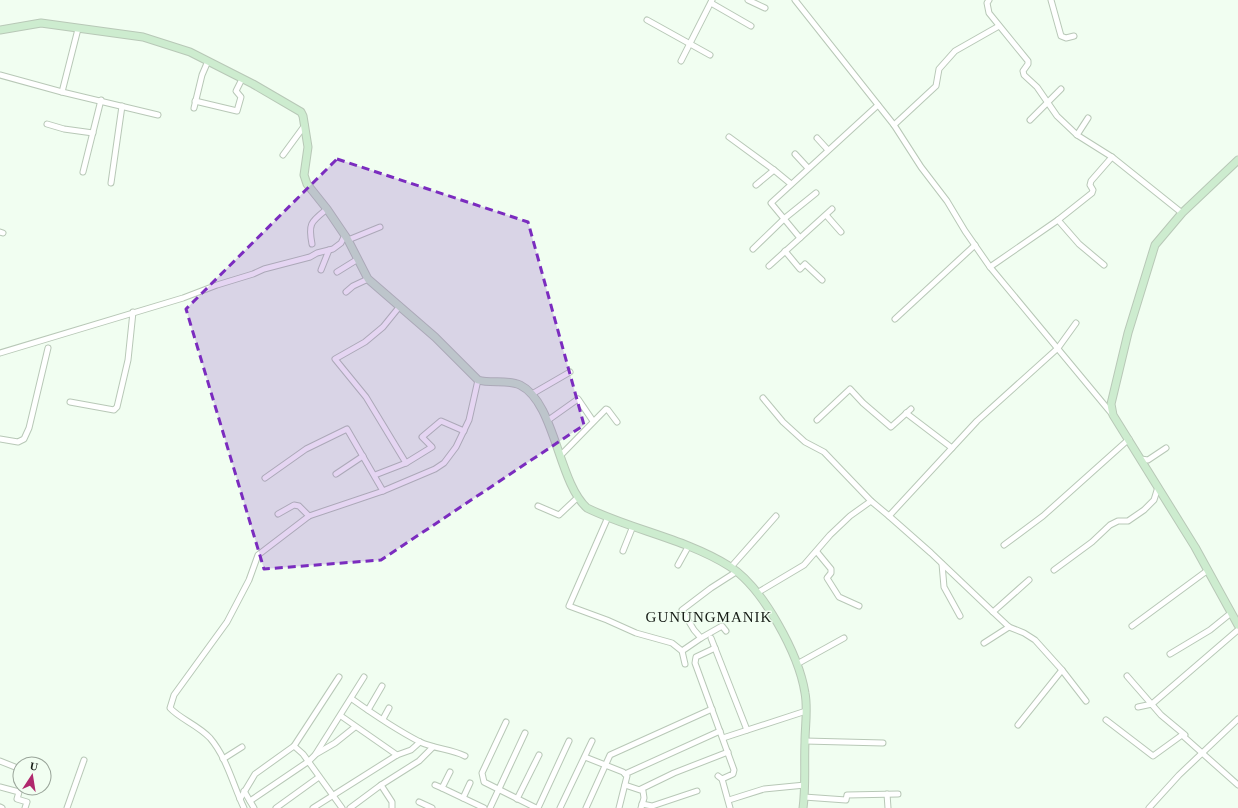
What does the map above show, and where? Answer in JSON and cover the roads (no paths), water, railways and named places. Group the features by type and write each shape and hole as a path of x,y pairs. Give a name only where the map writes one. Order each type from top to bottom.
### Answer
{"street":[{"path":"748,0 765,8"},
{"path":"795,0 894,125 921,167 947,200 990,267 1113,415 1158,486 1208,570 1238,625"},
{"path":"989,0 987,3 989,13 1027,60 1028,64 1023,71 1024,75 1037,87 1057,116 1078,135 1112,157 1182,213"},
{"path":"1051,0 1061,36 1066,38 1074,36"},
{"path":"681,61 711,2 751,26"},
{"path":"647,20 710,55"},
{"path":"0,30 40,23 143,37 190,52 301,112 305,124 308,147 304,175 307,184 328,209 346,237 368,279 435,337 478,380 487,383 514,383 525,388 532,394 547,421 577,498 587,508 688,547 734,569 757,593 776,618 797,664 806,694 805,785 803,808"},
{"path":"894,125 936,86 939,69 956,51 999,26"},
{"path":"62,92 78,29"},
{"path":"194,108 208,62"},
{"path":"0,75 62,92 101,100 158,115"},
{"path":"195,101 237,111 241,97 236,91 242,79"},
{"path":"1030,120 1042,106 1048,104 1061,89"},
{"path":"83,172 101,100"},
{"path":"800,238 771,203 878,105"},
{"path":"111,183 122,106"},
{"path":"1078,135 1088,118"},
{"path":"47,124 93,133"},
{"path":"283,155 305,124"},
{"path":"728,137 791,184"},
{"path":"817,138 828,150"},
{"path":"795,154 808,168"},
{"path":"990,267 1058,220 1092,193 1094,190 1090,185 1091,181 1112,157"},
{"path":"1113,415 1112,394 1150,258 1160,238 1182,213 1238,160"},
{"path":"756,185 774,170"},
{"path":"753,249 784,218 816,193"},
{"path":"312,244 310,231 311,223 328,209"},
{"path":"769,266 832,209"},
{"path":"826,215 842,232"},
{"path":"1058,220 1079,244 1104,265"},
{"path":"0,353 183,298 264,269 303,260 333,249 346,237 380,227"},
{"path":"895,320 975,245"},
{"path":"321,270 329,250"},
{"path":"785,251 800,269 806,264 822,280"},
{"path":"337,272 358,259"},
{"path":"346,292 353,286 368,279"},
{"path":"400,306 383,327 365,342 335,359 366,397 406,463"},
{"path":"70,402 99,409 114,410 118,407 128,360 134,312"},
{"path":"889,516 952,448 1006,393 1058,348 1076,323"},
{"path":"0,439 18,442 24,439 29,428 48,348"},
{"path":"532,394 570,372"},
{"path":"244,808 223,759 211,739 195,724 173,711 170,706 174,695 226,622 249,580 258,555 309,516 383,491 434,469 444,463 456,447 469,420 478,380"},
{"path":"817,420 850,389 863,403 891,427 910,409"},
{"path":"763,398 783,422 805,442 824,452 871,501 942,564 1009,627 1024,633 1034,640 1062,670 1086,701"},
{"path":"547,421 578,399 593,421"},
{"path":"561,455 593,421 607,409 617,422"},
{"path":"906,413 952,448"},
{"path":"375,475 406,463 432,447 422,437 441,421 464,431"},
{"path":"264,478 306,449 347,429 383,491"},
{"path":"1004,545 1042,516 1129,439"},
{"path":"1141,459 1148,460 1166,448"},
{"path":"336,474 363,456"},
{"path":"1054,570 1092,542 1110,525 1118,521 1128,521 1144,510 1154,500 1158,486"},
{"path":"538,506 559,515 577,498"},
{"path":"757,593 804,565 817,552 830,535 850,516 871,501"},
{"path":"278,514 292,505 295,505 309,516"},
{"path":"701,638 681,612 682,610 734,569 776,516"},
{"path":"608,517 569,606 608,620 636,633 667,641 682,651 686,664"},
{"path":"623,551 633,526"},
{"path":"678,565 688,547"},
{"path":"817,552 831,570 831,573 827,578 838,596 859,606"},
{"path":"942,564 944,587 960,616"},
{"path":"1132,626 1208,570"},
{"path":"993,612 1029,580"},
{"path":"1170,654 1210,630 1231,613"},
{"path":"682,651 722,626 726,631"},
{"path":"984,643 1009,627"},
{"path":"1138,707 1152,704 1238,630"},
{"path":"711,638 747,730"},
{"path":"797,664 844,638"},
{"path":"715,648 696,657 694,663 723,738 734,772 720,777 729,800 730,808"},
{"path":"1018,725 1062,670"},
{"path":"1127,676 1161,715 1238,785"},
{"path":"240,799 255,774 294,746 339,677"},
{"path":"250,801 309,761 315,755 341,716 364,677"},
{"path":"368,710 382,686"},
{"path":"352,698 383,720 420,742 433,747 454,751 465,756"},
{"path":"383,720 390,708"},
{"path":"586,808 610,755 712,709"},
{"path":"723,738 806,711"},
{"path":"341,716 397,755"},
{"path":"1149,808 1203,752 1238,719"},
{"path":"1106,720 1153,756 1182,734 1203,752"},
{"path":"506,722 482,774 484,782 537,808 569,741"},
{"path":"315,755 335,743 355,727"},
{"path":"585,757 625,774 720,731"},
{"path":"490,808 524,733"},
{"path":"560,808 592,741"},
{"path":"805,741 883,743"},
{"path":"313,808 397,755 411,750 420,742"},
{"path":"294,746 309,761 342,808"},
{"path":"223,759 242,747"},
{"path":"350,808 419,760 433,747"},
{"path":"625,785 641,789 674,773 728,752"},
{"path":"517,799 539,755"},
{"path":"67,808 84,760"},
{"path":"0,761 12,766"},
{"path":"442,788 450,772"},
{"path":"619,808 627,776 625,774"},
{"path":"276,808 319,777"},
{"path":"463,798 470,783"},
{"path":"381,785 392,802 392,808"},
{"path":"435,785 484,808"},
{"path":"729,800 764,789 805,785"},
{"path":"0,787 19,792 17,800 27,802 25,808"},
{"path":"641,789 644,794 642,806 652,806 697,790"},
{"path":"244,791 254,808"},
{"path":"887,794 888,808"},
{"path":"804,797 846,800 847,795 898,794"},
{"path":"419,802 432,808"}],"district":[{"name":"GUNUNGMANIK","path":"709,617"}]}
